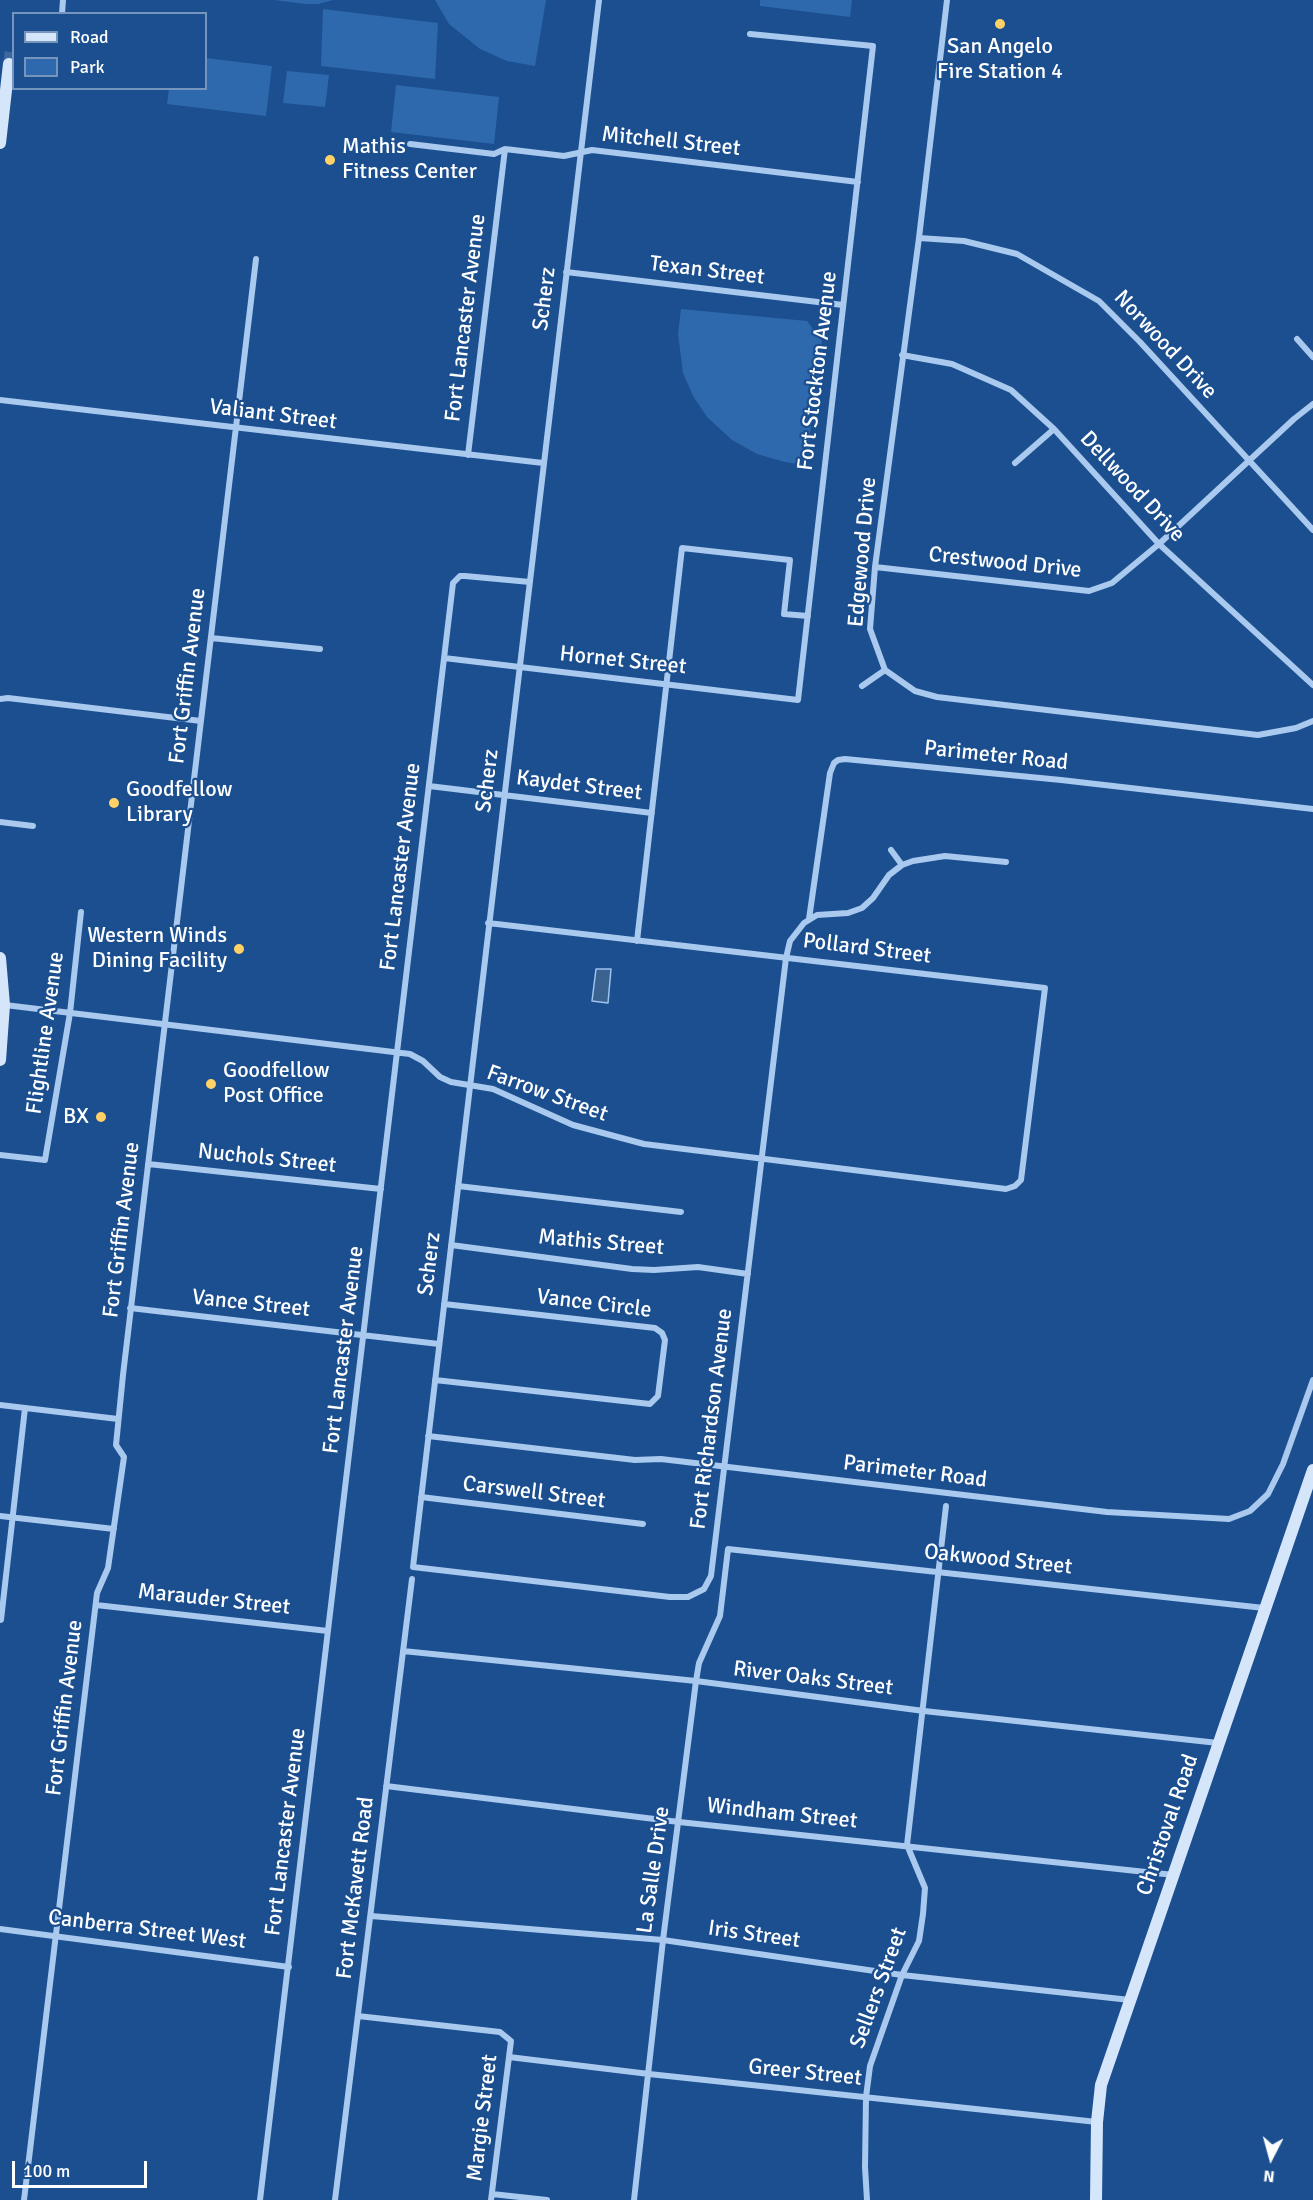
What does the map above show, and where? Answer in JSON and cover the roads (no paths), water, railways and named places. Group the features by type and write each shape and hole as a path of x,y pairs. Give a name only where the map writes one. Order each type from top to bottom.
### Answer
{"street":[{"name":"Scherz","path":"413,1567 599,0"},
{"name":"Edgewood Drive","path":"885,670 870,629 875,567 919,238 947,0"},
{"name":"Fort Stockton Avenue","path":"750,34 873,46 798,700"},
{"path":"0,143 3,97 9,64"},
{"name":"Mitchell Street","path":"410,144 494,154 505,149 564,156 592,150 858,182"},
{"name":"Fort Lancaster Avenue","path":"468,455 505,149"},
{"name":"Norwood Drive","path":"919,238 964,241 1017,254 1099,300 1313,530"},
{"name":"Fort Griffin Avenue","path":"24,2200 97,1593 108,1568 124,1457 116,1445 130,1308 256,260"},
{"name":"Texan Street","path":"566,272 843,305"},
{"path":"1297,339 1313,357"},
{"name":"Dellwood Drive","path":"902,355 952,364 1011,390 1054,429 1159,544 1313,685"},
{"name":"Valiant Street","path":"0,400 543,463"},
{"name":"Crestwood Drive","path":"875,567 1089,591 1112,583 1159,544 1294,418 1313,404"},
{"path":"1015,463 1054,429"},
{"path":"637,941 682,548 790,560 784,614 808,616"},
{"name":"Fort Lancaster Avenue","path":"260,2200 453,584 455,579 465,576 530,582"},
{"path":"211,638 320,649"},
{"name":"Hornet Street","path":"444,658 798,700"},
{"path":"861,686 885,670 915,691 957,699 1258,735 1296,728 1313,721"},
{"path":"0,699 8,698 201,720"},
{"name":"Parimeter Road","path":"809,919 830,773 834,763 838,760 1061,780 1313,809"},
{"name":"Kaydet Street","path":"429,786 652,813"},
{"path":"0,822 33,826"},
{"path":"891,850 903,865"},
{"path":"809,919 817,915 848,913 862,908 873,898 889,875 903,865 922,858 945,856 1006,862"},
{"name":"Flightline Avenue","path":"0,1155 45,1160 70,1013 81,912"},
{"name":"Fort Richardson Avenue","path":"413,1567 670,1597 688,1597 704,1589 711,1576 726,1468 786,958 794,935 809,919"},
{"name":"Pollard Street","path":"488,923 1045,988 1023,1174 1018,1184"},
{"path":"0,958 2,1005 0,1060"},
{"name":"Farrow Street","path":"2,1005 397,1052 417,1057 445,1079 501,1092 551,1116 621,1138 676,1149 1006,1189 1018,1184"},
{"name":"Nuchols Street","path":"148,1164 381,1189"},
{"path":"458,1186 681,1212"},
{"name":"Mathis Street","path":"451,1245 632,1269 698,1267 748,1274"},
{"name":"Vance Circle","path":"435,1380 650,1404 658,1396 665,1340 662,1333 655,1328 444,1304"},
{"name":"Vance Street","path":"130,1308 439,1344"},
{"name":"Parimeter Road","path":"428,1436 635,1460 661,1459 1107,1512 1229,1518 1250,1511 1268,1494 1283,1464 1313,1380"},
{"path":"0,1405 118,1419"},
{"path":"1,1620 25,1408"},
{"name":"Christoval Road","path":"1096,2200 1096,2122 1101,2085 1313,1470"},
{"name":"Carswell Street","path":"421,1497 644,1524"},
{"name":"Sellers Street","path":"867,2200 866,2097 870,2066 902,1976 919,1941 925,1888 908,1845 946,1506"},
{"path":"0,1516 114,1529"},
{"name":"Oakwood Street","path":"728,1549 1264,1608"},
{"name":"La Salle Drive","path":"634,2200 663,1940 680,1822 696,1681 699,1663 720,1616 728,1549"},
{"name":"Fort McKavett Road","path":"335,2200 412,1579"},
{"name":"Marauder Street","path":"96,1605 328,1631"},
{"name":"River Oaks Street","path":"403,1651 696,1681 924,1711 1218,1743"},
{"name":"Windham Street","path":"386,1786 680,1822 1174,1875"},
{"name":"Iris Street","path":"371,1916 663,1940 902,1976 1130,2000"},
{"name":"Canberra Street West","path":"0,1929 289,1967"},
{"name":"Margie Street","path":"358,2016 500,2032 511,2041 491,2197"},
{"name":"Greer Street","path":"509,2057 1096,2122"},
{"path":"491,2197 547,2200"}],"tunnel":[{"path":"9,64 11,50"}],"place":[{"name":"San Angelo Fire Station 4","path":"1000,24"},
{"name":"Mathis Fitness Center","path":"330,160"},
{"name":"Goodfellow Library","path":"114,803"},
{"name":"Western Winds Dining Facility","path":"239,949"},
{"name":"Goodfellow Post Office","path":"211,1084"},
{"name":"BX","path":"101,1117"}]}
